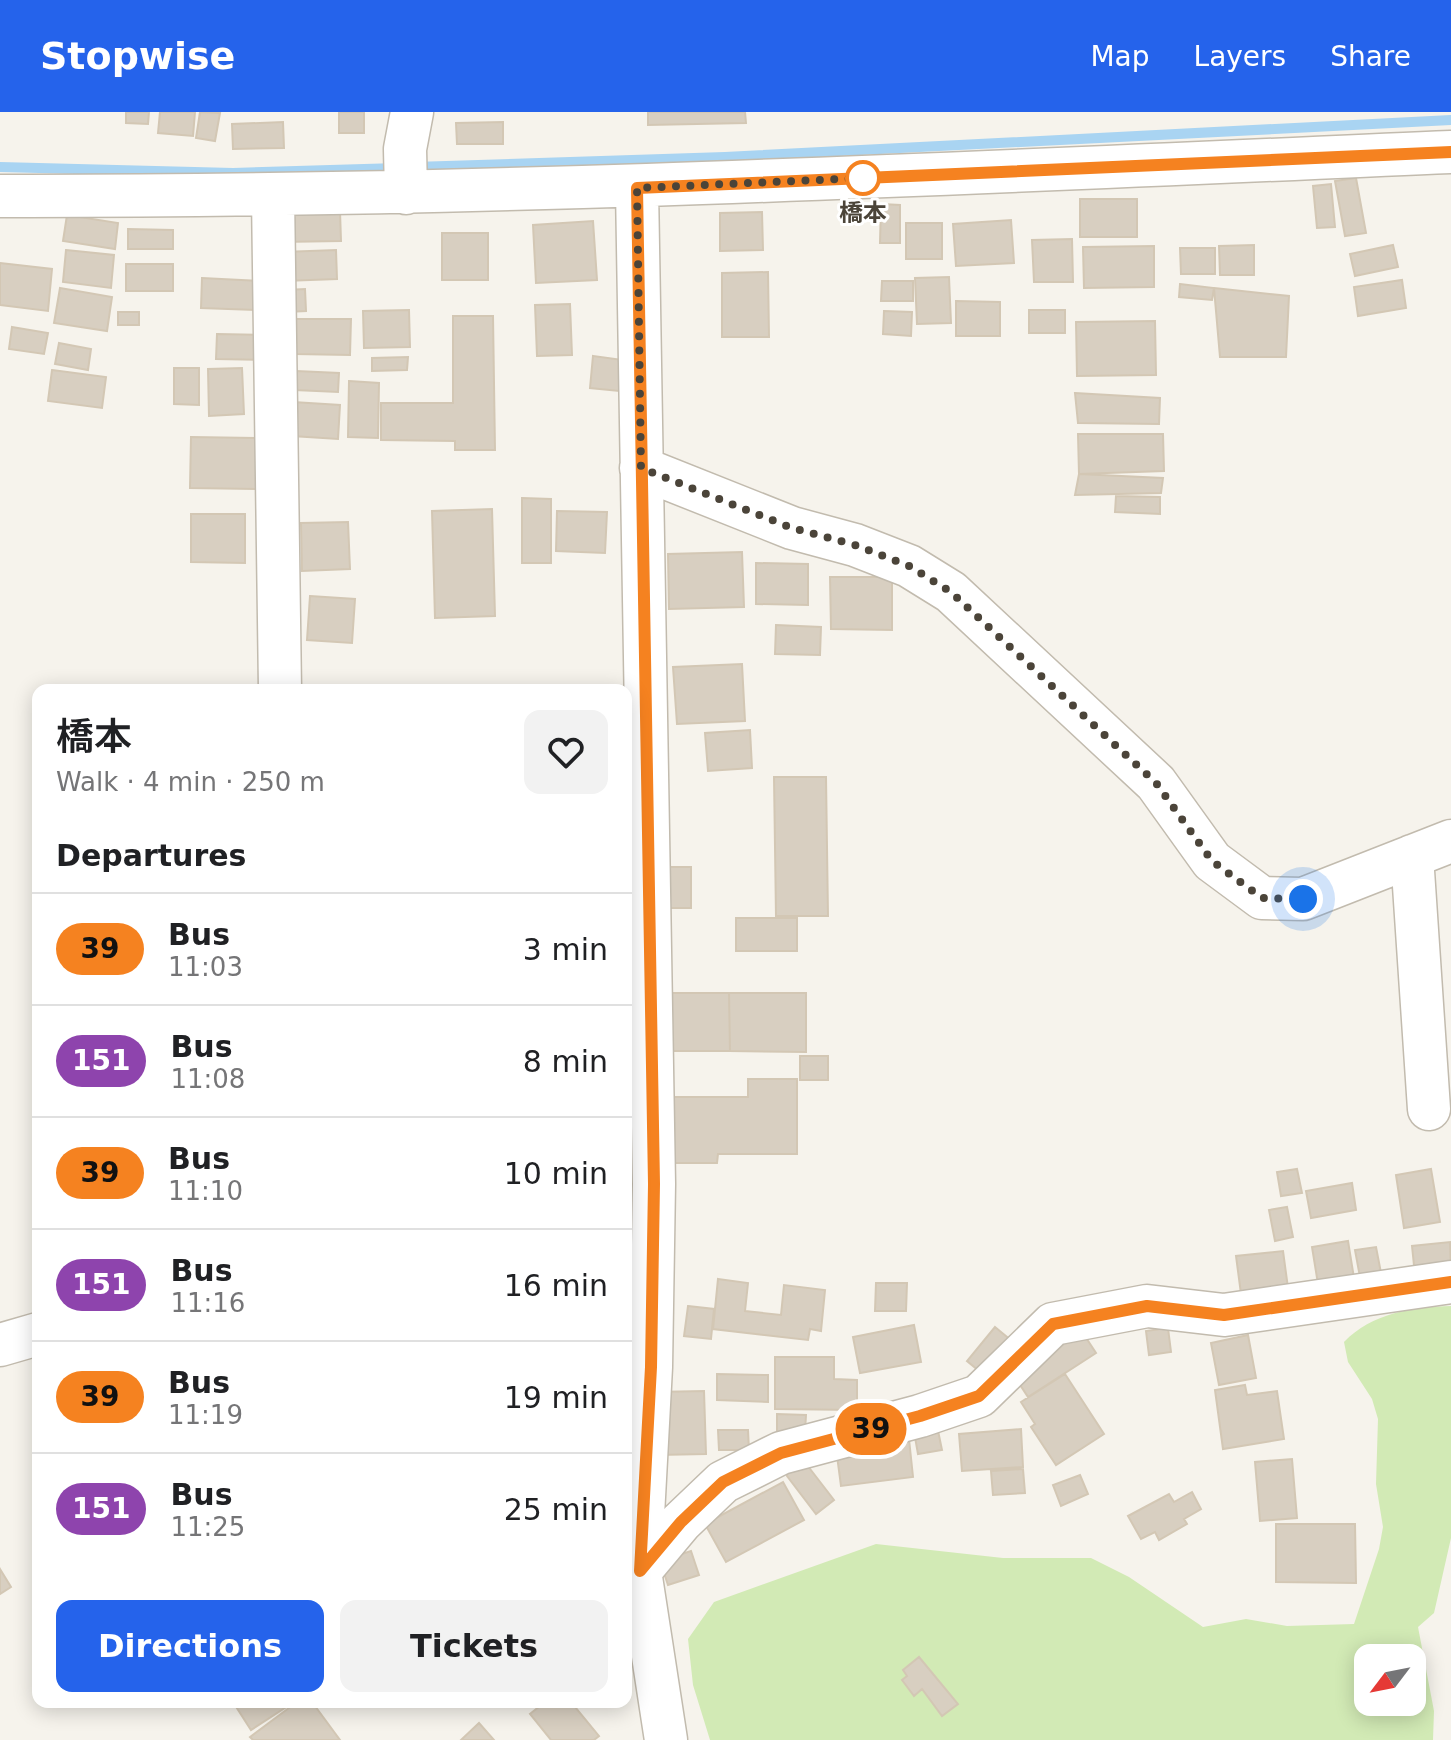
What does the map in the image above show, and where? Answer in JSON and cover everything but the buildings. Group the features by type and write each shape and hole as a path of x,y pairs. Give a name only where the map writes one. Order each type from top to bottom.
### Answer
{"street":[{"path":"0,196 273,196 407,158 637,188 1451,152"},
{"path":"637,188 641,468 640,1184 651,1367 640,1571 666,1740"},
{"path":"273,196 280,684"},
{"path":"641,468 779,523 909,566 951,592 1156,783 1212,861 1262,898 1303,899 1451,841"},
{"path":"1412,856 1429,1109"},
{"path":"640,1571 681,1522 723,1482 781,1453 920,1416 979,1396 1053,1324 1147,1306 1224,1315 1451,1282"},
{"path":"0,1345 32,1336"}],"green space":[{"path":"1451,1306 1451,1538 1434,1613 1418,1627 1421,1644 1354,1644 1354,1716 1426,1716 1426,1669 1434,1711 1433,1740 710,1740 693,1685 688,1639 714,1602 876,1544 1003,1558 1091,1558 1129,1577 1203,1627 1246,1619 1287,1626 1354,1624 1379,1549 1383,1527 1376,1484 1378,1419 1372,1399 1348,1362 1344,1342 1367,1324 1407,1310"}],"waterway":[{"path":"414,167 725,157 1451,120"},
{"path":"0,167 233,173 398,168"}],"bus line":[{"name":"39","path":"1451,152 637,188 654,1184 651,1367 640,1571 681,1522 723,1482 781,1453 920,1416 979,1396 1053,1324 1147,1306 1224,1315 1451,1282"}],"place":[{"name":"橋本","path":"863,178"}],"route":[{"path":"863,178 637,188 641,468 792,528 855,545 909,566 951,592 1156,783 1212,861 1262,898 1303,899"}]}
